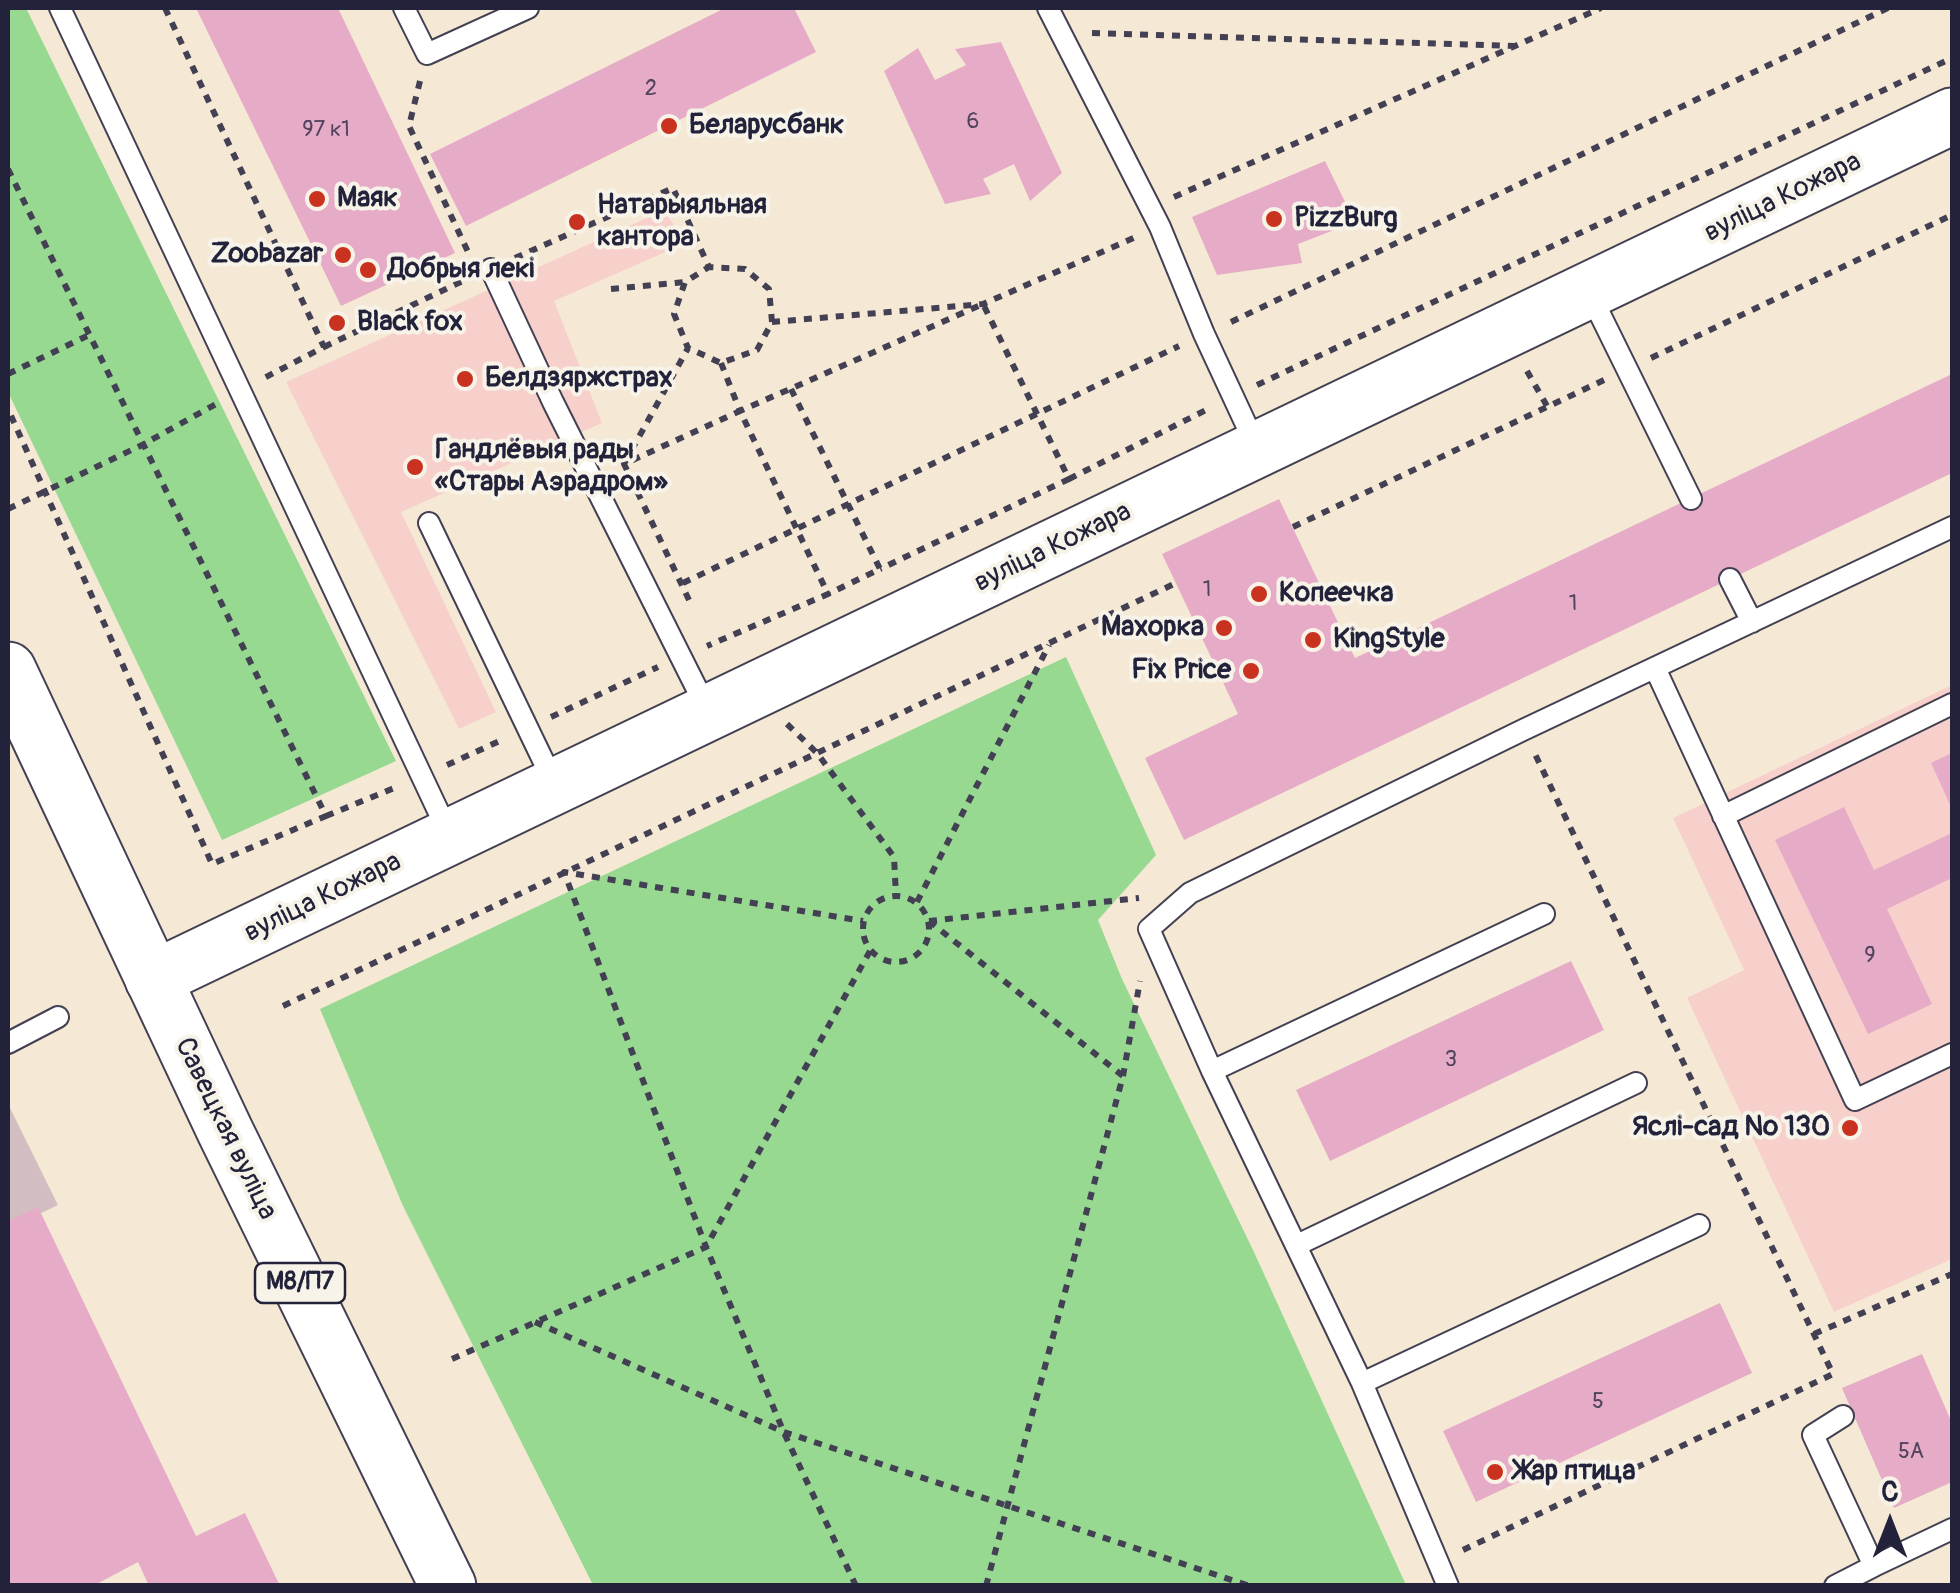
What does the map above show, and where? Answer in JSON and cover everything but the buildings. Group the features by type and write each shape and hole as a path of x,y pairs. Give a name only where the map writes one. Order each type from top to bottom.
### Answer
{"main road":[{"name":"вуліца Кожара","path":"153,980 1952,116"},
{"name":"Савецкая вуліца","path":"8,670 153,980 448,1586"}],"lane":[{"path":"60,8 451,836"},
{"path":"404,8 427,54 528,8"},
{"path":"1048,8 1155,217 1258,450"},
{"path":"491,268 678,658 730,703"},
{"path":"1589,292 1691,499"},
{"path":"429,523 556,786"},
{"path":"1448,1586 1362,1383 1212,1071 1149,929 1190,893 1952,528"},
{"path":"1730,579 1752,622"},
{"path":"1655,668 1855,1100 1952,1054"},
{"path":"1723,816 1952,704"},
{"path":"1212,1071 1544,914"},
{"path":"8,1043 58,1017"},
{"path":"1297,1244 1636,1082"},
{"path":"1362,1383 1699,1225"},
{"path":"1843,1416 1813,1435 1874,1566"},
{"path":"1835,1586 1952,1529"}],"path":[{"path":"624,464 982,304 1155,217 1601,8"},
{"path":"683,583 1888,8"},
{"path":"1061,32 1518,46"},
{"path":"427,54 408,126 468,254 491,268"},
{"path":"678,658 880,570 1234,396 1952,58"},
{"path":"8,169 326,816"},
{"path":"324,347 673,188 708,266"},
{"path":"611,289 685,282 708,266 745,269 769,290 772,322 757,350 721,363"},
{"path":"685,282 674,314 688,348 721,363 828,594"},
{"path":"772,322 982,304"},
{"path":"982,304 1069,479"},
{"path":"8,374 87,336"},
{"path":"624,464 688,348"},
{"path":"791,389 880,570"},
{"path":"8,409 212,864 422,776"},
{"path":"624,464 695,615"},
{"path":"282,1006 1176,583"},
{"path":"701,631 730,703 818,753 894,857 896,895"},
{"path":"917,902 1050,642"},
{"path":"1438,1562 1832,1374 1524,730"},
{"path":"564,872 863,921"},
{"path":"564,872 706,1247 784,1432 856,1586"},
{"path":"929,921 927,944 911,960 889,962 870,952 862,937 863,921 875,902 896,895 917,902 929,921 1123,1076"},
{"path":"929,921 1141,898 1149,929 1123,1076 986,1586"},
{"path":"452,1360 706,1247 870,952"},
{"path":"1814,1334 1952,1274"},
{"path":"535,1322 784,1432 1250,1586"}],"shaded area":[{"name":"Гандлёвыя рады «Стары Аэрадром»","path":"664,210 686,243 554,301 602,423 401,512 496,712 459,729 286,382"},
{"name":"Яслі-сад № 130","path":"1952,685 1952,1259 1834,1312 1687,998 1744,970 1673,818"},
{"path":"8,1104 58,1205 8,1229"}],"green space":[{"path":"8,8 26,8 396,761 222,840 8,392"},
{"path":"1066,657 1156,855 1098,920 1122,979 1253,1250 1406,1585 593,1585 403,1206 320,1009"}],"place":[{"name":"Беларусбанк","path":"669,126"},
{"name":"Маяк","path":"317,199"},
{"name":"PizzBurg","path":"1274,219"},
{"name":"Натарыяльная кантора","path":"577,222"},
{"name":"Zoobazar","path":"343,255"},
{"name":"Добрыя лекі","path":"368,270"},
{"name":"Black fox","path":"337,323"},
{"name":"Белдзяржстрах","path":"465,379"},
{"name":"Гандлёвыя рады «Стары Аэрадром»","path":"415,467"},
{"name":"Копеечка","path":"1259,594"},
{"name":"Махорка","path":"1224,628"},
{"name":"KingStyle","path":"1313,640"},
{"name":"Fix Price","path":"1251,671"},
{"name":"Яслі-сад № 130","path":"1850,1128"},
{"name":"Жар птица","path":"1495,1472"}]}
